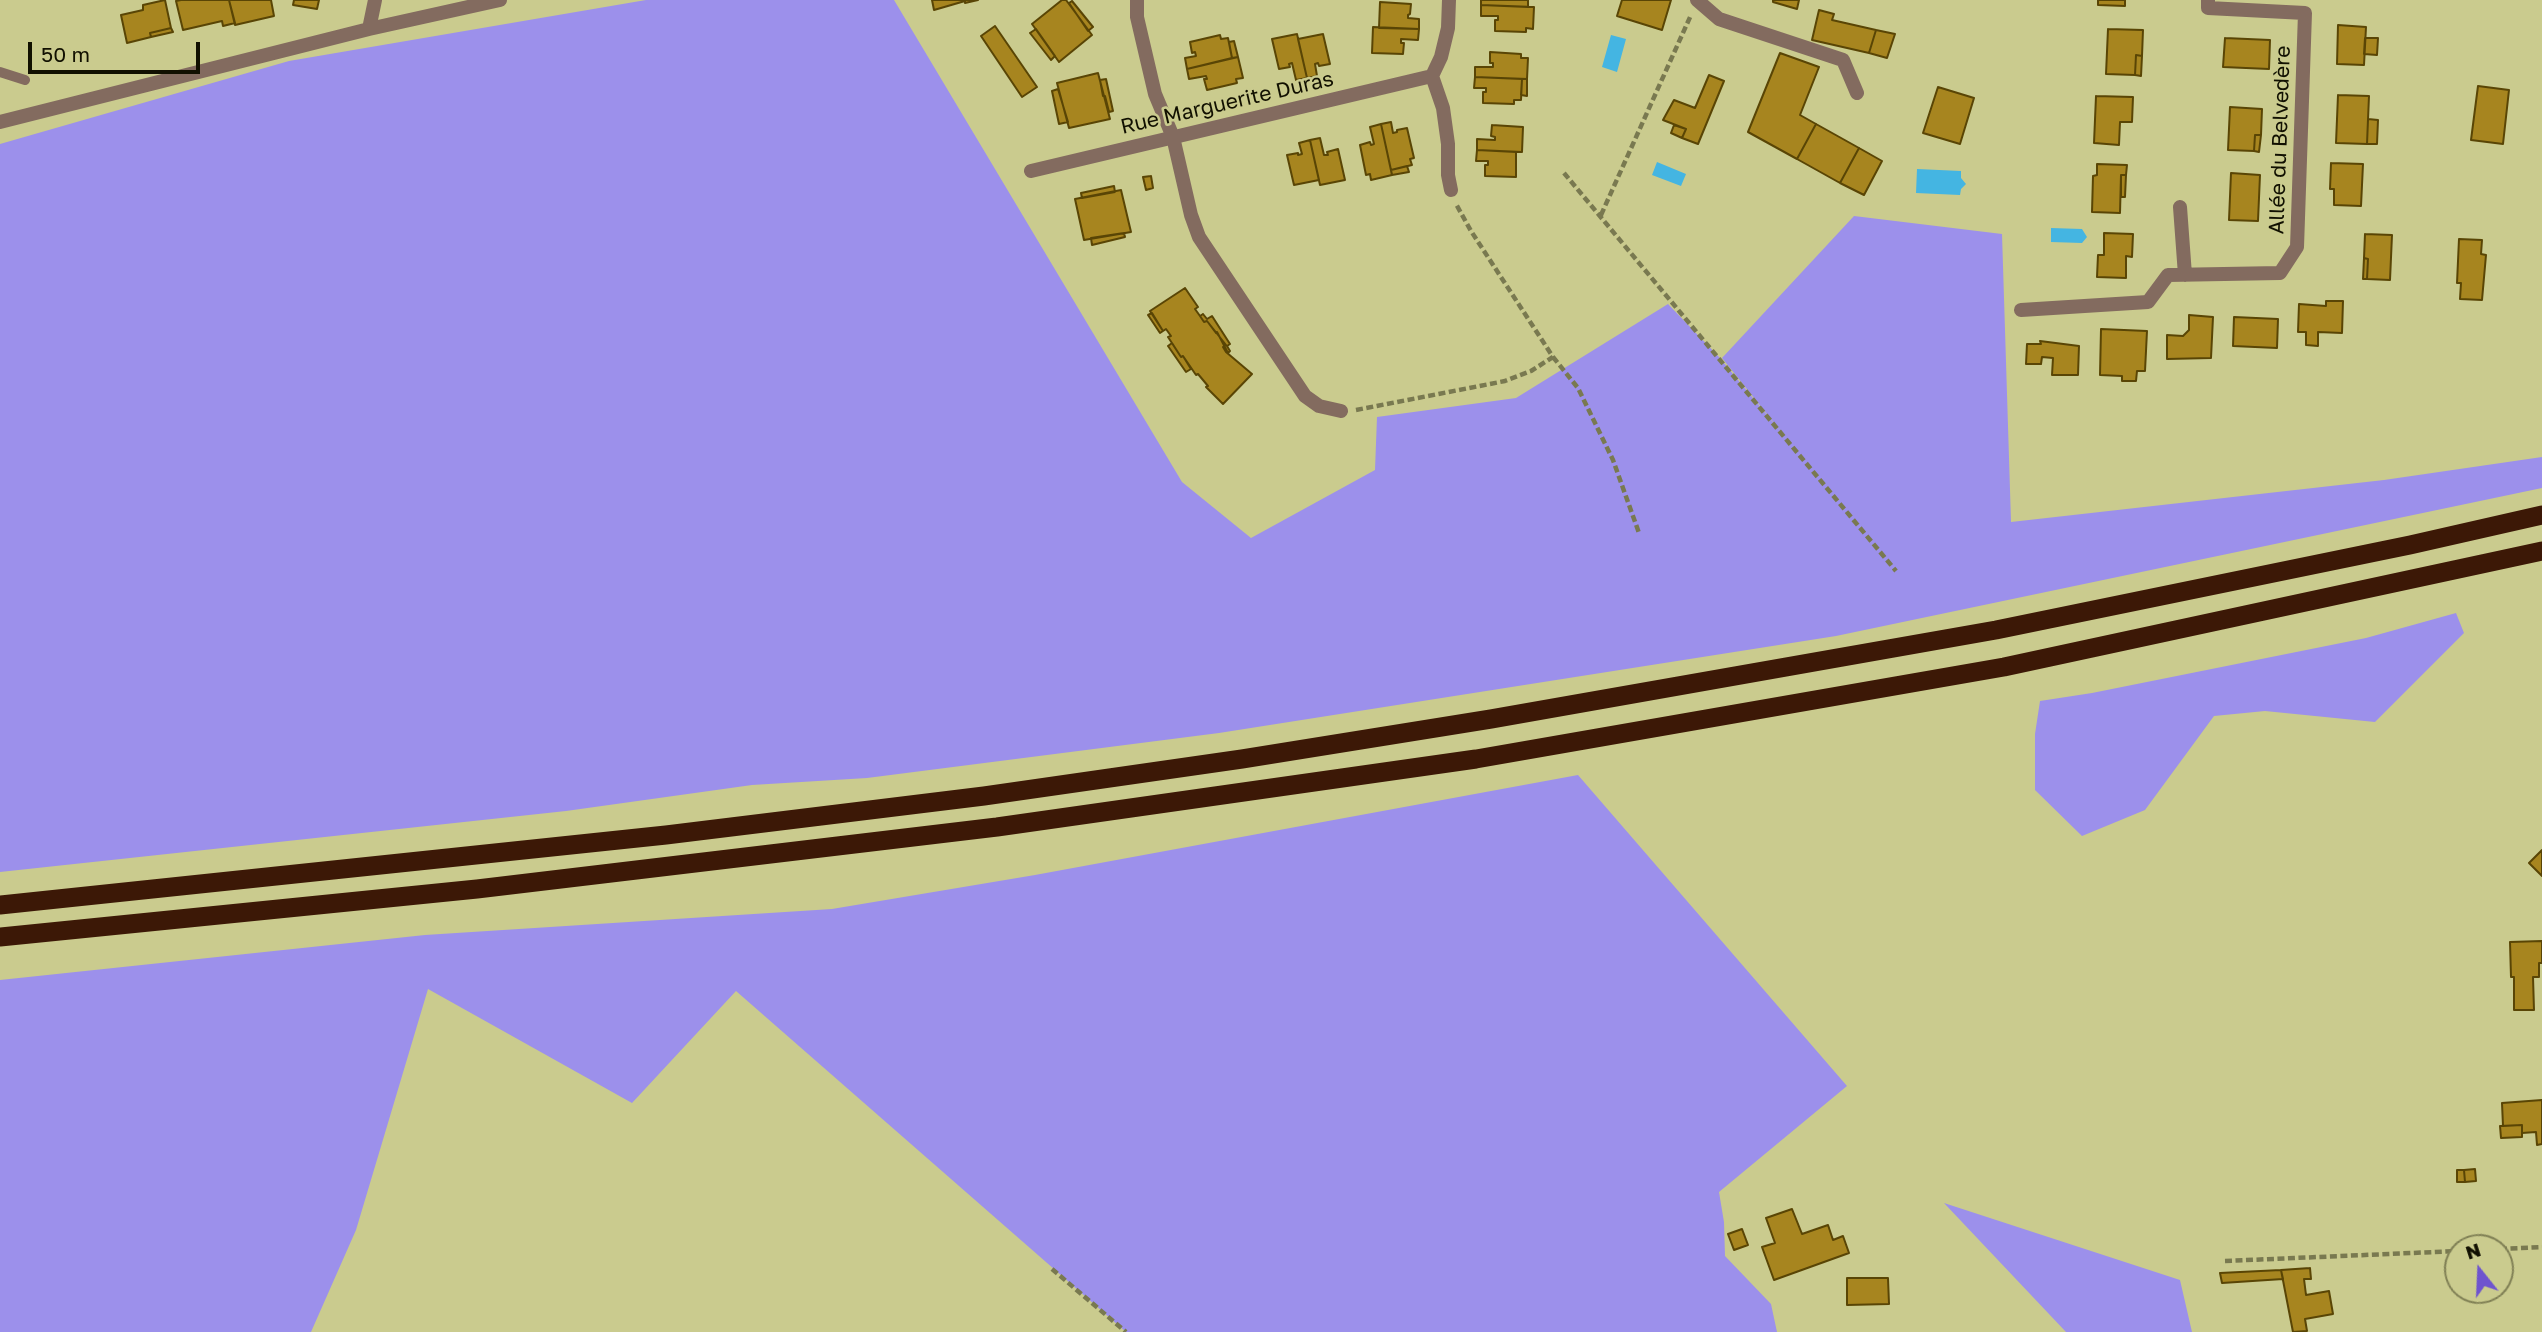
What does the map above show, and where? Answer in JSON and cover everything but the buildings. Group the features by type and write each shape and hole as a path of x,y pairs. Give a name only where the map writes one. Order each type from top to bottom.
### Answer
{"highway":[{"path":"0,905 666,835 984,796 1242,759 1505,717 1996,630 2410,545 2542,515"},
{"path":"0,937 477,889 970,830 1476,759 2004,667 2542,551"}],"street":[{"path":"369,29 375,0"},
{"path":"0,122 369,29 500,0"},
{"path":"1137,0 1137,17 1155,94 1173,137 1191,215 1199,237 1306,397 1319,406 1341,411"},
{"path":"1449,0 1448,28 1441,57 1432,76 1443,108 1451,190"},
{"path":"1697,0 1719,19 1843,60 1857,93"},
{"name":"Allée du Belvedère","path":"2021,310 2148,302 2168,275 2280,273 2297,247 2305,13 2208,8 2208,0"},
{"name":"Rue Marguerite Duras","path":"1031,171 1432,76"},
{"path":"2180,207 2185,275"}],"lane":[{"path":"0,72 25,80"}],"path":[{"path":"1601,215 1697,0"},
{"path":"1564,173 1896,571"},
{"path":"1451,190 1471,231 1553,357 1578,388 1607,448 1639,533"},
{"path":"1341,411 1370,408 1505,381 1531,371 1553,357"},
{"path":"2514,1248 2542,1247"},
{"path":"2225,1261 2444,1252"},
{"path":"1052,1269 1126,1332"}],"shaded area":[{"path":"646,0 894,0 1182,482 1251,538 1375,470 1377,417 1516,398 1668,304 1719,357 1786,438 1722,358 1854,216 2002,234 2011,522 2384,480 2542,457 2542,488 1836,636 1219,733 867,778 752,785 566,811 0,872 0,144 289,61"},
{"path":"2456,613 2464,633 2375,722 2265,711 2214,716 2145,810 2082,836 2035,790 2035,734 2040,701 2366,638"},
{"path":"1578,775 1847,1086 1719,1192 1724,1222 1725,1256 1771,1304 1777,1332 1126,1332 736,991 632,1103 428,989 356,1230 311,1332 0,1332 0,980 425,935 832,909 1035,875"},
{"path":"1944,1203 2180,1280 2192,1332 2066,1332"}],"water":[{"path":"1611,35 1626,39 1617,72 1602,67"},
{"path":"1657,162 1686,174 1681,186 1652,175"},
{"path":"1917,169 1961,171 1961,178 1966,184 1960,195 1916,193"},
{"path":"2051,228 2082,229 2087,237 2082,243 2051,242"}]}
